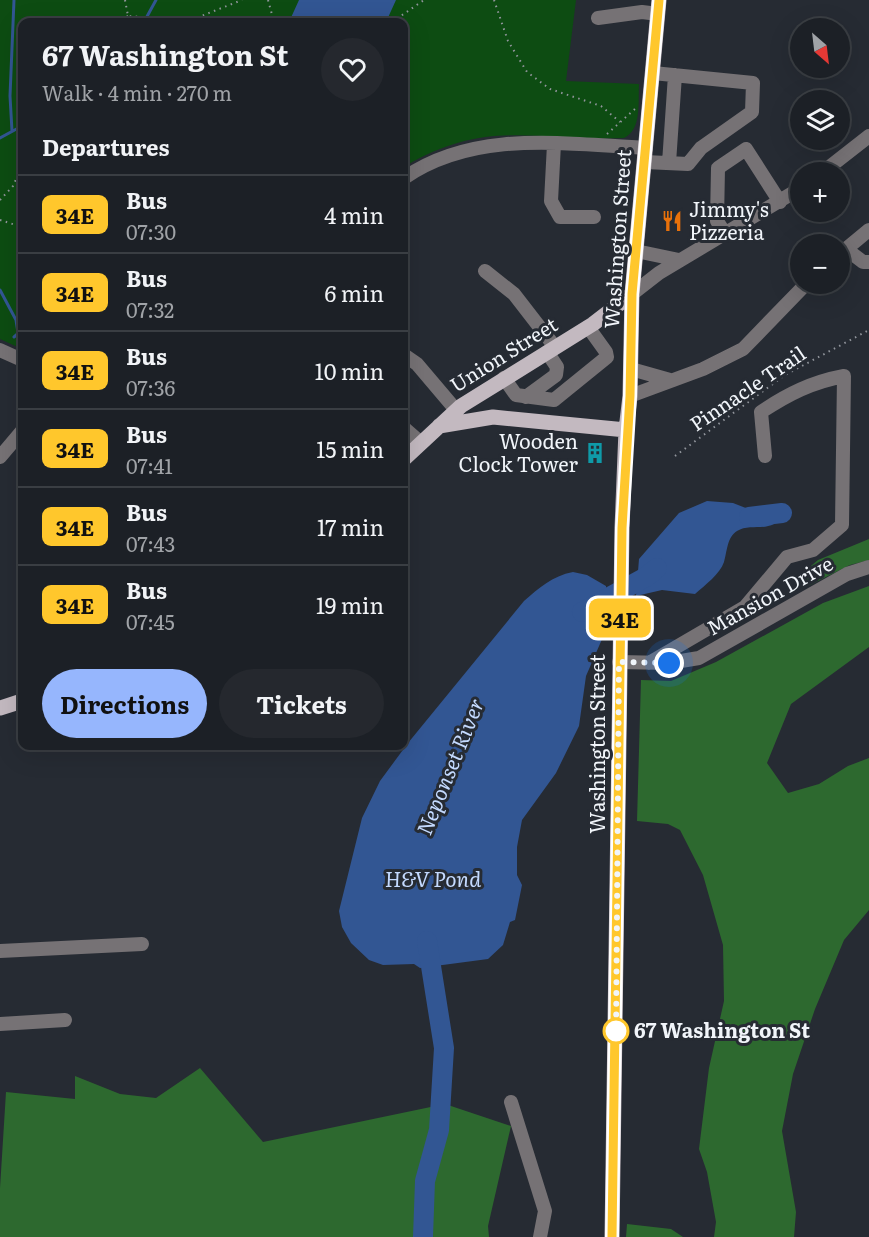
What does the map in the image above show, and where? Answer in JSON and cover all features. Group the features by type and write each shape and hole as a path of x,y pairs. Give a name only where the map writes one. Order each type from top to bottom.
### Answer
{"main road":[{"name":"Washington Street","path":"612,1237 621,544 626,430 630,396 632,294 658,7"},
{"name":"Union Street","path":"408,455 456,410 588,327 632,294"},
{"path":"439,426 493,417 626,430"},
{"path":"0,708 18,702"}],"street":[{"path":"598,18 642,12 658,7"},
{"path":"408,176 434,161 474,148 504,143 554,144 645,155 669,163 688,164 701,148 752,112 753,83 652,73"},
{"path":"669,163 675,75"},
{"path":"836,162 869,136"},
{"path":"554,144 551,201 560,217 594,217"},
{"path":"726,235 717,221 718,168 746,149 780,202"},
{"path":"632,294 679,260 726,235 790,195"},
{"path":"850,245 869,230"},
{"path":"636,251 679,260"},
{"path":"850,255 863,262 869,262"},
{"path":"485,271 514,294 551,350 557,367 556,375 526,397"},
{"path":"630,396 703,369 743,349 796,294"},
{"path":"504,378 516,395 554,400 607,357 606,352 588,327"},
{"path":"0,350 18,358"},
{"path":"408,358 417,364 456,410"},
{"path":"631,369 670,380"},
{"path":"649,663 745,607 787,557 813,550 842,525 844,376 822,380 793,391 761,412 765,456"},
{"path":"408,432 420,442"},
{"path":"0,457 18,436"},
{"name":"Mansion Drive","path":"619,662 678,663 699,658 847,574 869,567"},
{"path":"0,951 142,944"},
{"path":"0,1024 65,1020"},
{"path":"511,1102 544,1211 540,1237"}],"path":[{"path":"125,0 128,16"},
{"path":"196,18 242,0"},
{"path":"268,0 273,18"},
{"path":"398,18 424,0"},
{"path":"494,0 508,40 527,72 550,89 602,106 620,122"},
{"path":"124,18 128,16 144,18"},
{"path":"602,138 635,108 639,108"},
{"path":"0,200 13,186 18,175"},
{"path":"0,220 18,226"},
{"name":"Pinnacle Trail","path":"675,456 785,375 869,330"}],"green space":[{"path":"0,0 576,0 566,81 639,84 638,115 634,129 624,138 512,135 487,137 461,142 408,165 408,18 18,18 18,347 0,339"},
{"path":"869,539 869,560 850,565 808,586 799,576 818,560"},
{"path":"869,586 869,647 791,704 767,763 788,793 819,784 848,766 869,758 869,910 844,940 815,1009 793,1074 782,1131 796,1212 794,1237 714,1237 716,1222 707,1172 699,1149 709,1068 724,1001 723,945 703,875 680,830 668,824 637,821 641,680 671,681 716,662 823,603"},
{"path":"200,1068 263,1142 445,1104 511,1126 488,1226 489,1237 0,1237 0,1188 6,1092 75,1099 75,1076 120,1094 156,1098"},
{"path":"627,1224 671,1229 683,1237 626,1237"}],"water":[{"path":"299,0 396,0 388,18 291,18"},
{"path":"707,501 733,503 756,512 774,505 774,524 737,531 729,541 724,562 719,571 695,594 662,590 636,596 639,559 679,513"},
{"name":"H&V Pond","path":"573,572 587,575 606,586 606,630 586,676 579,726 556,773 522,820 517,847 517,875 522,885 515,920 510,922 503,945 488,959 420,968 414,964 383,965 369,960 351,943 342,927 339,911 362,818 380,781 403,750 408,750 408,743 524,601 541,587"}],"waterway":[{"path":"12,131 10,96 14,0"},
{"path":"146,18 156,0"},
{"path":"0,138 18,128"},
{"path":"0,290 16,320 18,333"},
{"path":"14,337 18,334"},
{"name":"Neponset River","path":"749,517 782,513"},
{"name":"Neponset River","path":"582,612 646,577 657,568"},
{"name":"Neponset River","path":"423,1237 425,1181 439,1130 444,1048 427,941"}],"bus line":[{"name":"34E","path":"612,1237 622,528 626,430 630,396 632,294 659,0"}],"place":[{"name":"Jimmy's Pizzeria","path":"672,221"},
{"name":"Wooden Clock Tower","path":"595,453"},
{"name":"67 Washington St","path":"616,1031"}],"route":[{"path":"616,1031 616,1039 619,662 669,663"}]}
